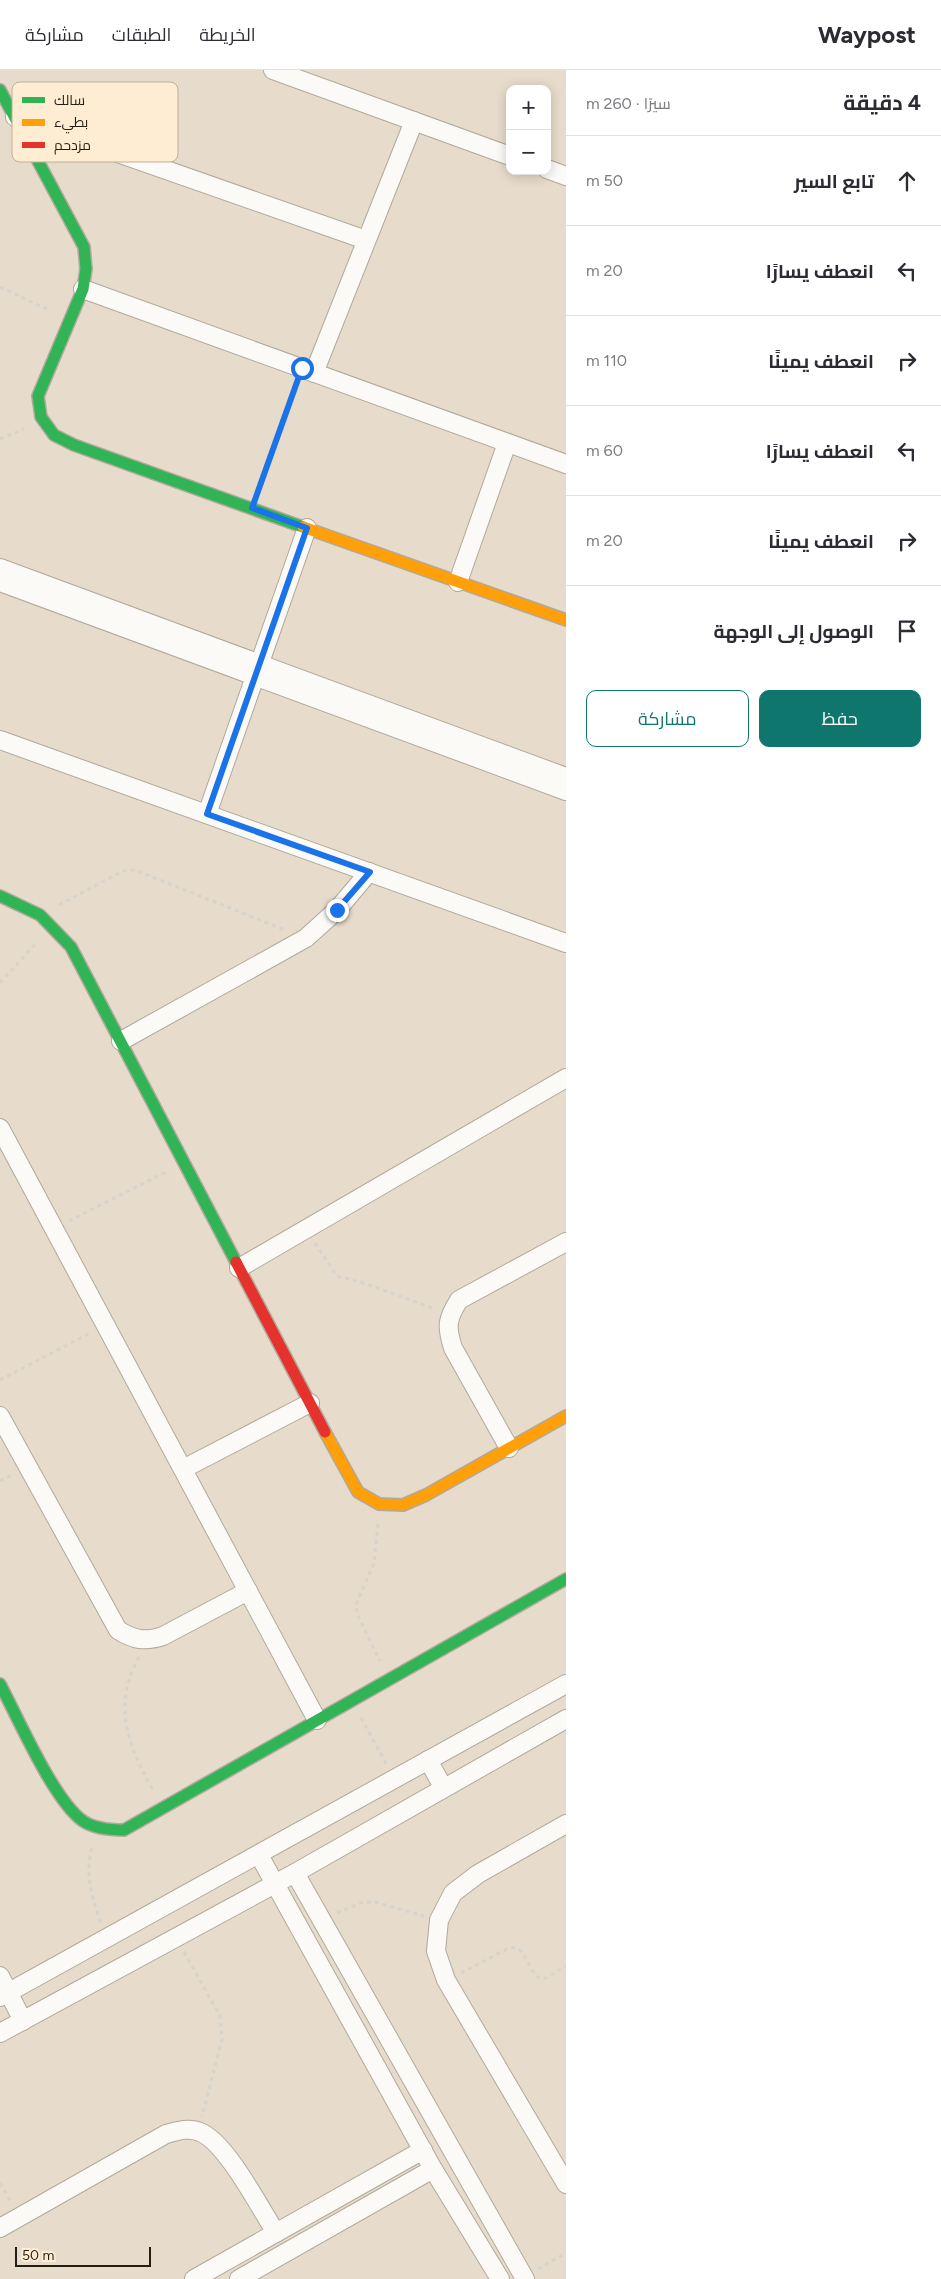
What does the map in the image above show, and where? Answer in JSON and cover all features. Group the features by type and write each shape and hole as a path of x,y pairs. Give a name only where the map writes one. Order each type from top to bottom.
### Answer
{"street":[{"path":"273,70 506,155"},
{"path":"0,90 12,113"},
{"path":"308,371 366,240 414,121"},
{"path":"38,162 84,247 86,269 83,289 38,396 41,417 54,435 74,445 566,620"},
{"path":"143,162 366,240"},
{"path":"551,170 566,176"},
{"path":"83,289 566,464"},
{"path":"458,582 507,443"},
{"path":"207,814 307,528"},
{"path":"0,568 566,791"},
{"path":"0,582 566,777"},
{"path":"0,740 566,943"},
{"path":"121,1042 306,938 337,910 370,872"},
{"path":"0,896 40,915 71,947 345,1471 358,1492 379,1504 403,1505 426,1495 566,1416"},
{"path":"239,1268 566,1078"},
{"path":"0,1128 317,1720"},
{"path":"510,1448 453,1348 447,1331 450,1314 459,1300 566,1242"},
{"path":"183,1469 310,1403"},
{"path":"0,1416 109,1617 118,1630 132,1639 148,1641 163,1636 248,1591"},
{"path":"0,1684 65,1802 82,1821 102,1830 124,1830 566,1579"},
{"path":"4,1995 259,1856 566,1684"},
{"path":"2,2029 23,2020 295,1872 566,1719"},
{"path":"428,1760 443,1787"},
{"path":"565,2180 446,1980 436,1950 439,1920 453,1893 478,1874 566,1824"},
{"path":"259,1856 433,2169 500,2279"},
{"path":"295,1872 524,2278"},
{"path":"0,1976 4,1995 23,2020"},
{"path":"0,2228 166,2134 182,2129 199,2131 214,2139 276,2233"},
{"path":"194,2279 423,2150"},
{"path":"239,2279 433,2169"}],"path":[{"path":"0,287 70,320"},
{"path":"252,508 308,371"},
{"path":"0,440 20,433 41,417"},
{"path":"40,915 123,871 135,870 306,938"},
{"path":"0,983 52,926"},
{"path":"54,1229 184,1162"},
{"path":"307,1229 337,1276 361,1282 450,1314"},
{"path":"0,1380 106,1324"},
{"path":"379,1504 377,1551 374,1563 356,1605 356,1614 390,1679"},
{"path":"148,1641 133,1667 129,1682 126,1697 126,1727 134,1757 163,1808"},
{"path":"352,1700 394,1779"},
{"path":"102,1830 93,1843 88,1858 88,1874 105,1939"},
{"path":"322,1921 364,1902 375,1902 439,1920"},
{"path":"175,1936 220,2016 222,2027 222,2039 199,2131"},
{"path":"446,1980 516,1946 522,1950 536,1976 541,1979 566,1966"},
{"path":"524,2278 566,2253"}],"traffic: fast":[{"path":"0,90 12,112"},
{"path":"39,162 84,247 86,269 83,289 38,396 41,417 54,435 74,445 303,527"},
{"path":"0,896 40,915 71,947 236,1262"},
{"path":"0,1684 37,1758 60,1796 72,1811 92,1826 124,1830 566,1579"}],"traffic: slow":[{"path":"303,527 566,620"},
{"path":"325,1432 358,1492 379,1504 403,1505 426,1495 566,1416"}],"traffic: jam":[{"path":"236,1262 325,1432"}],"route":[{"path":"302,368 252,508 307,528 207,814 370,872 337,910"}]}
